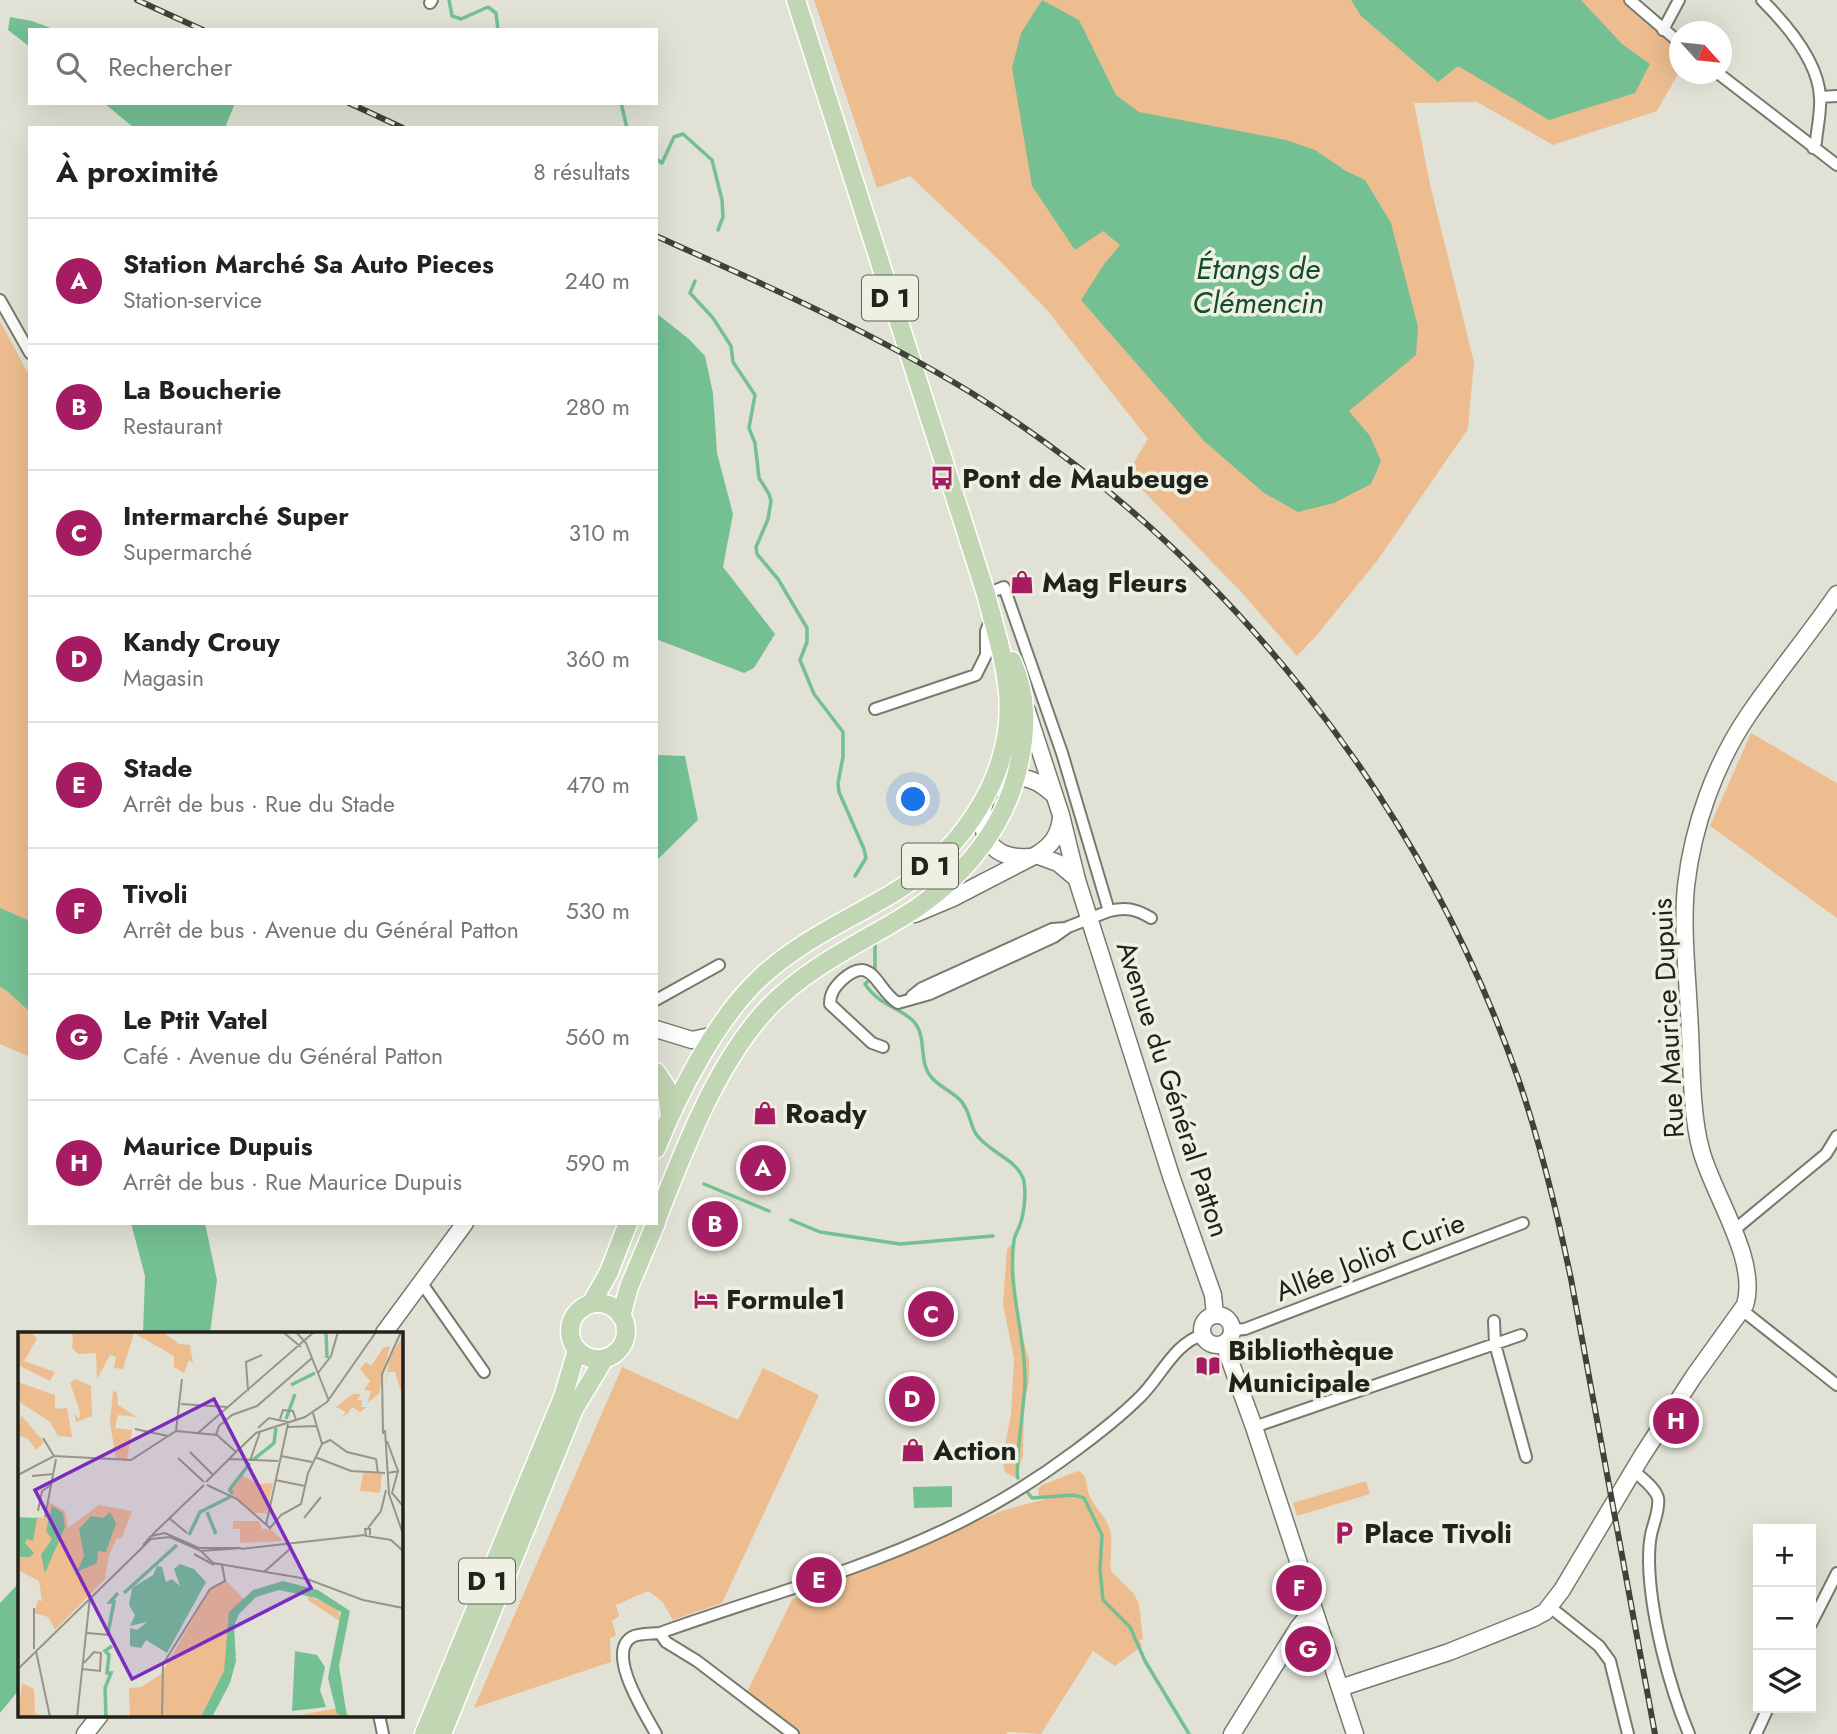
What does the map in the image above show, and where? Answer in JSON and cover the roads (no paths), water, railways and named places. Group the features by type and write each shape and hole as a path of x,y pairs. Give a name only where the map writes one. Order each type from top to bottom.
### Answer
{"main road":[{"name":"D 1","path":"658,1144 670,1116 715,1035 759,979 800,947 899,890 918,876 947,849 987,797 1002,756 1008,694 986,594 793,1"},
{"name":"Rue Maurice Dupuis","path":"1340,1688 1449,1652 1534,1618 1550,1607 1633,1470 1694,1376 1742,1310 1748,1291 1748,1268 1708,1172 1697,1132 1685,947 1686,887 1704,808 1731,743 1749,714 1837,594"},
{"name":"D 1","path":"658,1217 715,1086 755,1025 785,992 804,976 933,897 988,840 1006,809 1022,752 1025,705 1014,666 992,616"},
{"path":"893,923 953,898 1033,856 1052,842 1058,833 1061,815 1025,705"},
{"path":"1053,794 1036,780 1016,778 1000,783 987,797 981,817 983,830 996,849 1006,855 1033,856 1058,863 1077,880"},
{"name":"Avenue du Général Patton","path":"1061,815 1077,880 1172,1179 1213,1295 1215,1315"},
{"path":"658,1030 692,1040 715,1035"},
{"path":"658,1075 666,1087 670,1116"},
{"path":"385,1332 464,1225"},
{"path":"591,1304 608,1305 621,1316 625,1324 625,1341 620,1349 604,1359 594,1359 577,1350 572,1342 571,1323 576,1315 591,1304 609,1272 627,1225"},
{"name":"D 1","path":"621,1316 629,1287 655,1225"},
{"path":"1228,1337 1214,1345 1209,1343 1203,1335 1206,1320 1215,1315 1225,1317 1228,1337 1254,1427 1355,1734"},
{"name":"D 1","path":"424,1734 563,1397 577,1350"},
{"name":"D 1","path":"442,1734 574,1409 604,1359"},
{"path":"1232,1734 1298,1629 1309,1615 1315,1612"},
{"path":"85,1734 99,1716"}],"street":[{"path":"1630,0 1669,35"},
{"path":"1663,30 1679,0"},
{"path":"1762,0 1802,47 1821,97 1813,148"},
{"path":"1732,84 1837,165"},
{"path":"1821,97 1837,96"},
{"path":"0,300 28,349"},
{"path":"986,594 1004,587 1062,753 1109,911"},
{"path":"875,709 976,675 986,655 986,631 992,616"},
{"path":"883,1047 872,1043 830,1004 833,990 854,971 863,970 872,974 898,1003 910,998 922,988 1052,929 1068,928 1122,908 1136,909 1151,918"},
{"path":"658,999 719,965"},
{"path":"1826,1154 1837,1136"},
{"path":"1733,1231 1826,1154 1837,1149"},
{"name":"Allée Joliot Curie","path":"1228,1337 1523,1223"},
{"path":"421,1282 484,1372"},
{"path":"1742,1310 1837,1385"},
{"path":"1493,1321 1495,1344 1526,1457"},
{"path":"656,1734 624,1667 624,1648 628,1640 635,1635 660,1633 875,1559 972,1517 1054,1467 1111,1424 1142,1395 1181,1347 1196,1336 1203,1335"},
{"path":"1254,1427 1521,1335"},
{"path":"1633,1470 1653,1489 1658,1498 1649,1547 1650,1580 1670,1681 1689,1734"},
{"path":"1816,1614 1837,1573"},
{"path":"1550,1607 1599,1646 1610,1661 1628,1734"},
{"path":"660,1633 666,1642 697,1661 793,1734"},
{"path":"1756,1734 1766,1713"},
{"path":"379,1716 383,1734"}],"water":[{"name":"Étangs de Clémencin","path":"1042,0 1079,20 1116,95 1139,112 1286,140 1315,150 1365,180 1391,223 1418,327 1416,355 1349,411 1370,436 1381,461 1371,484 1334,503 1298,512 1264,493 1204,441 1081,300 1120,245 1103,231 1075,250 1032,186 1012,68 1021,33"},
{"path":"1351,0 1581,0 1622,44 1650,64 1635,93 1549,120 1458,66 1438,82 1361,16"},
{"path":"10,17 51,28 28,28 28,45 8,30"},
{"path":"106,105 234,105 226,126 132,126"},
{"path":"658,315 689,339 705,356 713,393 717,453 733,514 723,567 775,634 754,668 744,673 658,640"},
{"path":"658,755 685,756 698,820 658,859"},
{"path":"0,908 28,920 28,1010 0,987"},
{"path":"132,1225 205,1225 217,1280 210,1332 143,1332 145,1276"},
{"path":"952,1486 952,1507 914,1508 913,1487"},
{"path":"18,1584 18,1691 0,1713 0,1603"}],"waterway":[{"path":"449,0 452,16 461,19 488,7 496,13 498,28"},
{"path":"621,105 627,126"},
{"path":"658,160 662,163 674,137 683,134 712,160 722,200 723,217 718,230"},
{"path":"695,281 690,293 713,318 731,346 733,362 755,395 749,428 755,443 759,478 771,501 768,519 756,547 757,554 778,579 807,628 807,642 800,660 814,694 843,732 839,792 866,858 855,876"},
{"path":"875,945 875,969"},
{"path":"867,982 865,984 877,998 915,1023 921,1036 928,1072 935,1081 961,1101 981,1140 1014,1165 1023,1178 1024,1208 1014,1240 1013,1258 1025,1365 1018,1478"},
{"path":"704,1184 769,1211"},
{"path":"791,1220 820,1232 900,1244 993,1236"},
{"path":"1028,1493 1032,1498 1074,1495 1084,1498 1102,1535 1100,1569 1103,1600 1130,1627 1145,1661 1189,1734"}],"railway":[{"path":"137,0 199,28"},
{"path":"353,105 399,126"},
{"path":"658,237 816,309 894,349 970,392 1062,455 1149,527 1229,605 1303,690 1369,781 1428,877 1478,977 1519,1081 1534,1130 1571,1279 1655,1734"}],"place":[{"name":"Pont de Maubeuge","path":"942,478"},
{"name":"Mag Fleurs","path":"1022,582"},
{"name":"Roady","path":"765,1113"},
{"name":"Station Marché Sa Auto Pieces","path":"763,1168"},
{"name":"La Boucherie","path":"715,1224"},
{"name":"Formule1","path":"706,1299"},
{"name":"Intermarché Super","path":"931,1314"},
{"name":"Bibliothèque Municipale","path":"1208,1366"},
{"name":"Kandy Crouy","path":"912,1399"},
{"name":"Maurice Dupuis","path":"1676,1421"},
{"name":"Action","path":"913,1450"},
{"name":"Place Tivoli","path":"1344,1533"},
{"name":"Stade","path":"819,1580"},
{"name":"Tivoli","path":"1299,1588"},
{"name":"Le Ptit Vatel","path":"1308,1649"}]}
